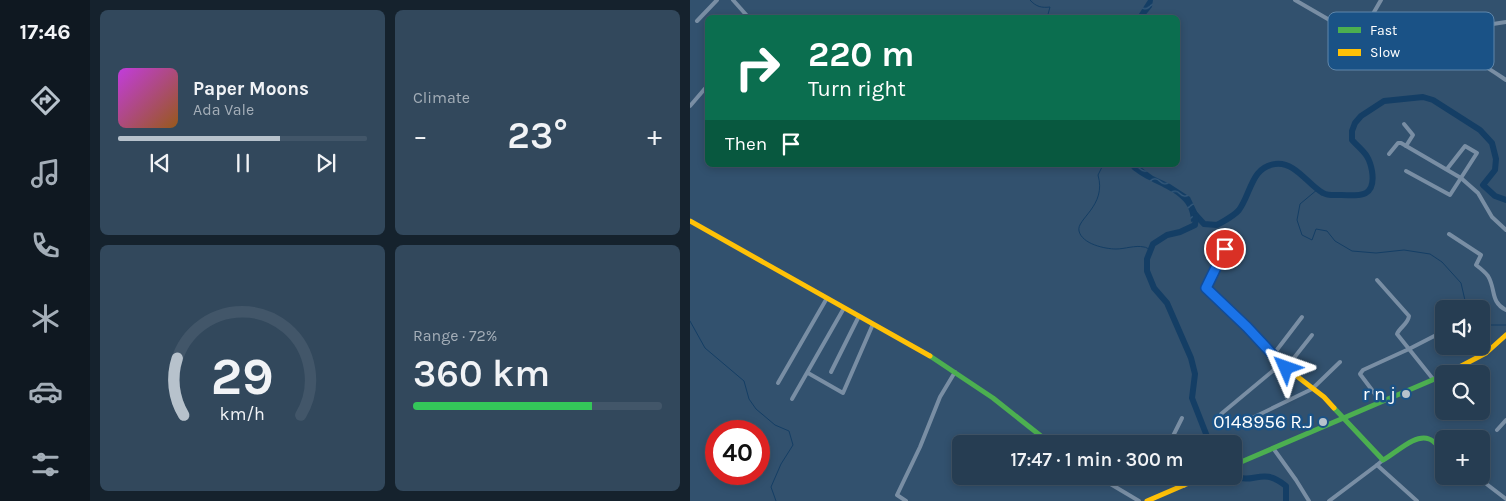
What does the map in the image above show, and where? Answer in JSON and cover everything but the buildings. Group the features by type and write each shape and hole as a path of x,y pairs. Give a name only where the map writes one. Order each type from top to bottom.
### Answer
{"street":[{"path":"697,21 717,0"},
{"path":"733,0 746,15"},
{"path":"1295,0 1328,19"},
{"path":"1374,12 1381,0"},
{"path":"1491,70 1506,80"},
{"path":"690,106 705,88"},
{"path":"1404,124 1413,135 1406,146"},
{"path":"1389,154 1398,143 1401,143 1461,178 1478,193 1492,217 1506,230"},
{"path":"1406,172 1450,195 1477,153 1465,146 1447,169"},
{"path":"690,221 918,348 993,398 1040,435"},
{"path":"1449,234 1482,255 1476,265 1487,274 1498,306 1506,310"},
{"path":"1225,249 1206,288 1247,327 1281,364 1324,397 1383,460"},
{"path":"1242,462 1433,379 1397,334 1408,320 1407,313 1377,280"},
{"path":"778,383 827,298"},
{"path":"792,399 844,308"},
{"path":"831,372 859,316"},
{"path":"1273,355 1302,317"},
{"path":"808,373 843,393 873,324"},
{"path":"1286,368 1312,335"},
{"path":"1382,402 1360,374 1363,370 1409,350 1435,336"},
{"path":"1463,365 1486,353 1505,338"},
{"path":"1248,420 1312,389 1340,362"},
{"path":"1221,414 1281,364"},
{"path":"906,501 897,494 920,447 940,397 955,372"},
{"path":"1174,435 1182,418"},
{"path":"1497,430 1506,420"},
{"path":"1329,501 1405,445 1420,438 1428,438 1435,444"},
{"path":"1273,448 1309,501"},
{"path":"1377,465 1417,501"},
{"path":"1112,485 1139,501"},
{"path":"1488,485 1506,499"},
{"path":"1147,501 1184,486"}],"water":[{"path":"1148,0 1153,0 1152,7 1146,15 1138,15"},
{"path":"1130,167 1141,167 1190,197 1200,218 1191,222 1189,211 1177,195"}],"waterway":[{"path":"1030,0 1039,6 1050,7 1048,15"},
{"path":"1194,213 1204,224 1217,225 1229,218 1239,210 1252,182 1261,170 1275,164 1289,166 1325,194 1361,195 1366,193 1372,186 1372,171 1367,157 1352,140 1352,131 1355,123 1361,116 1384,101 1423,97 1433,100 1480,130 1492,143 1496,159 1495,170 1483,185 1495,196 1506,200"},
{"path":"1102,167 1098,175 1100,186 1095,203 1079,226 1081,236 1094,245 1106,248 1146,247 1151,250"},
{"path":"1318,189 1300,204 1297,220 1302,235 1312,240 1316,229 1327,231 1335,241 1352,251 1376,253 1404,250 1430,254 1442,262 1461,283 1465,300"},
{"path":"1196,216 1195,225 1180,232 1167,235 1153,244 1147,259 1147,271 1154,288 1167,303 1191,358 1195,374 1192,398 1206,435"},
{"path":"690,321 705,348 744,381 749,399 756,409 775,425 789,431 793,445 781,464 771,487 776,501"},
{"path":"1490,325 1506,325"},
{"path":"1242,478 1264,476 1277,480 1286,486 1286,501"}],"traffic: fast":[{"path":"930,356 993,398 1040,435"},
{"path":"1242,462 1435,379"},
{"path":"1334,408 1383,460 1411,441 1423,438 1435,443"}],"traffic: slow":[{"path":"690,221 930,356"},
{"path":"1225,249 1206,288 1247,327 1281,364 1324,397 1334,408"},
{"path":"1463,365 1486,353 1506,335"},
{"path":"1147,501 1184,485"}],"place":[{"name":"r n j","path":"1406,394"},
{"name":"0148956 R.J","path":"1323,422"}],"route":[{"path":"1225,249 1206,288 1286,368"}]}
